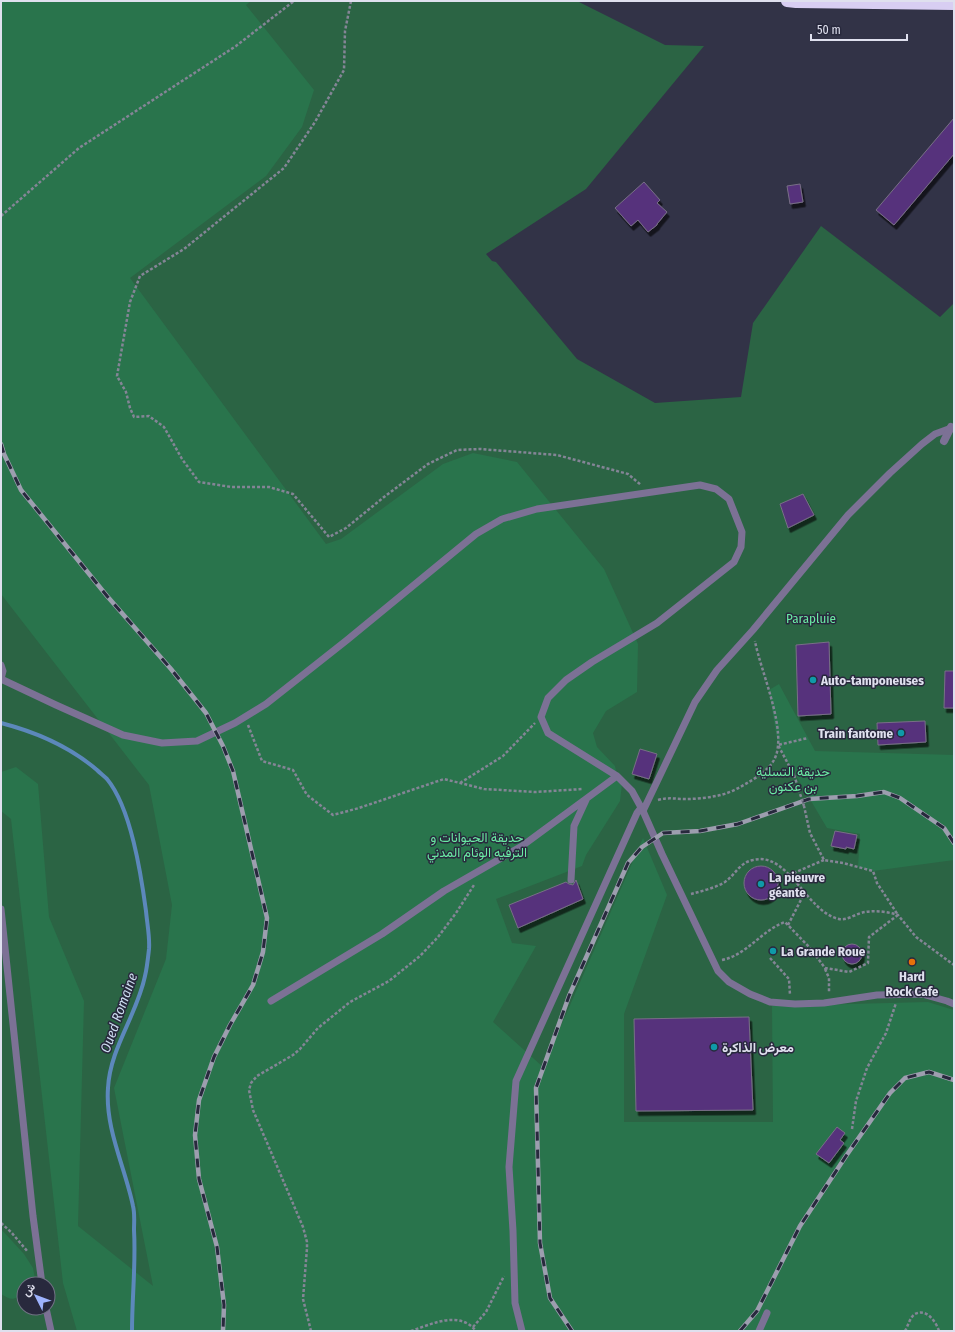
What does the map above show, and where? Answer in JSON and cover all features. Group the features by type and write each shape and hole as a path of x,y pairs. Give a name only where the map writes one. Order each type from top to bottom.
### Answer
{"highway":[{"path":"787,1 954,4"}],"street":[{"path":"944,441 953,427"}],"lane":[{"path":"522,1331 515,1303 514,1231 510,1167 516,1081 637,812 642,809 695,702 716,670 753,630 848,515 890,472 922,444 935,434 953,427"},
{"path":"1,665 3,671 1,679 123,735 162,743 197,741 266,704 347,640 476,534 502,519 537,509 648,492 700,485 716,489 728,499 742,532 741,547 734,562 657,624 592,662 566,680 548,698 541,717 548,733 617,776 632,791 642,809 718,971 729,982 750,994 770,1002 791,1004 829,1003 877,995 922,994 954,1004"},
{"path":"271,1001 382,934 444,891 522,846 617,776"},
{"path":"571,880 574,826 586,800"},
{"path":"1,908 41,1276"},
{"path":"759,1331 767,1313"},
{"path":"48,1316 51,1331"}],"path":[{"path":"1,216 79,148 236,46 294,1"},
{"path":"351,1 345,31 344,70 315,122 284,168 184,249 140,276 130,302 117,376 126,392 134,417 149,416 164,427 182,459 199,482 230,487 269,487 293,494 329,537 346,528 428,464 457,450 480,449 557,455 628,474 648,492"},
{"path":"642,809 659,800 670,798 684,799 716,796 737,789 768,768 775,758 778,745 777,728 771,696 757,652 753,630"},
{"path":"244,717 262,761 293,770 307,795 333,815 359,808 444,779 484,789 535,792 602,788"},
{"path":"460,783 503,756 541,717"},
{"path":"778,745 808,738"},
{"path":"778,745 794,775 804,806 810,833 824,860"},
{"path":"682,897 724,882 741,865 754,860 767,860 783,868 804,893 827,915 841,920 865,912 885,912 898,914"},
{"path":"789,875 824,860 843,863 873,871 877,883 916,938 954,965"},
{"path":"311,1331 303,1299 307,1242 303,1226 253,1110 249,1090 251,1083 257,1076 296,1052 318,1028 350,1002 389,981 420,956 438,937 466,900 482,869"},
{"path":"788,925 804,893"},
{"path":"825,968 849,972 868,962 869,937 898,914"},
{"path":"714,962 726,959 739,953 776,925 785,922 811,948 825,968 829,978 829,1003"},
{"path":"770,958 789,979 791,1004"},
{"path":"852,1130 856,1101 867,1068 886,1033 898,995"},
{"path":"1,1223 11,1232 40,1269"},
{"path":"473,1327 479,1322 492,1303 507,1270"},
{"path":"905,1331 911,1318 920,1313 929,1316 935,1321 939,1331"},
{"path":"411,1331 445,1320 456,1319 463,1320 476,1331"}],"green space":[{"name":"حديقة الحيوانات و الترفيه الوئام المدني","path":"1,1 577,1 665,45 704,46 586,189 486,254 492,261 496,262 577,359 655,403 741,397 753,323 821,226 940,317 954,303 954,1331 1,1331"},
{"path":"1,1 251,1 246,5 314,90 302,127 266,176 130,278 326,544 341,539 443,464 473,453 517,462 604,569 638,644 637,692 606,711 593,733 597,747 615,766 617,776 622,784 620,801 586,855 582,866 496,899 512,943 536,946 493,1022 543,1067 643,838 667,895 624,1014 624,1122 773,1122 772,1006 928,1002 954,1010 954,1331 77,1331 63,1283 11,819 1,811 1,772 16,767 38,784 49,917 84,1001 78,1226 153,1286 114,1088 166,959 172,905 149,785 1,594"},
{"path":"779,684 815,751 954,755 954,860 873,871 858,867 860,834 827,828 778,745 769,690"},
{"path":"1,1229 24,1254 33,1268 34,1276 16,1276 16,1297 10,1299 1,1294"}],"building":[{"path":"954,118 954,154 894,225 876,210"},
{"path":"644,182 660,200 657,203 667,212 657,225 648,232 638,220 631,226 615,208"},
{"path":"800,184 803,202 790,204 787,186"},
{"path":"803,494 814,515 788,528 780,504"},
{"name":"Auto-tamponeuses","path":"829,642 831,714 798,716 796,645"},
{"path":"945,671 954,671 954,708 944,708"},
{"name":"Train fantome","path":"925,721 926,742 878,745 877,723"},
{"path":"640,749 657,754 649,779 632,774"},
{"path":"835,831 857,835 854,849 831,846"},
{"name":"La pieuvre géante","path":"758,866 764,866 773,871 777,877 777,889 773,895 764,900 758,900 749,895 744,886 744,880 749,871"},
{"path":"576,880 583,899 518,928 509,905 566,882 573,885"},
{"path":"848,944 856,944 862,950 862,958 856,964 848,964 842,958 842,950"},
{"path":"749,1017 753,1110 636,1111 634,1019"},
{"path":"837,1127 845,1133 840,1140 844,1143 829,1163 816,1154"}],"waterway":[{"name":"Oued Romaine","path":"1,723 39,735 52,741 86,761 97,770 107,779 115,791 123,807 134,842 144,896 149,935 149,949 146,973 141,990 118,1045 110,1073 108,1088 108,1103 112,1133 130,1191 134,1212 135,1255 132,1331"}],"railway":[{"path":"1,444 4,454 21,490 107,596 171,669 206,713 223,746 233,771 267,918 263,952 253,985 214,1057 199,1100 195,1135 199,1179 217,1247 224,1305 223,1331"},
{"path":"572,1331 550,1298 540,1243 536,1088 569,996 628,863 642,847 663,833 700,831 738,824 809,799 857,796 884,792 900,798 944,828 954,843"},
{"path":"740,1331 757,1311 800,1226 890,1093 905,1078 929,1072 954,1080"}],"place":[{"name":"Auto-tamponeuses","path":"813,680"},
{"name":"Train fantome","path":"901,733"},
{"name":"La pieuvre géante","path":"761,884"},
{"name":"La Grande Roue","path":"773,951"},
{"name":"Hard Rock Cafe","path":"912,962"},
{"name":"معرض الذاكرة","path":"714,1047"}],"park label":[{"name":"Parapluie","path":"811,618"},
{"name":"حديقة التسلية بن عكنون","path":"793,778"}]}
